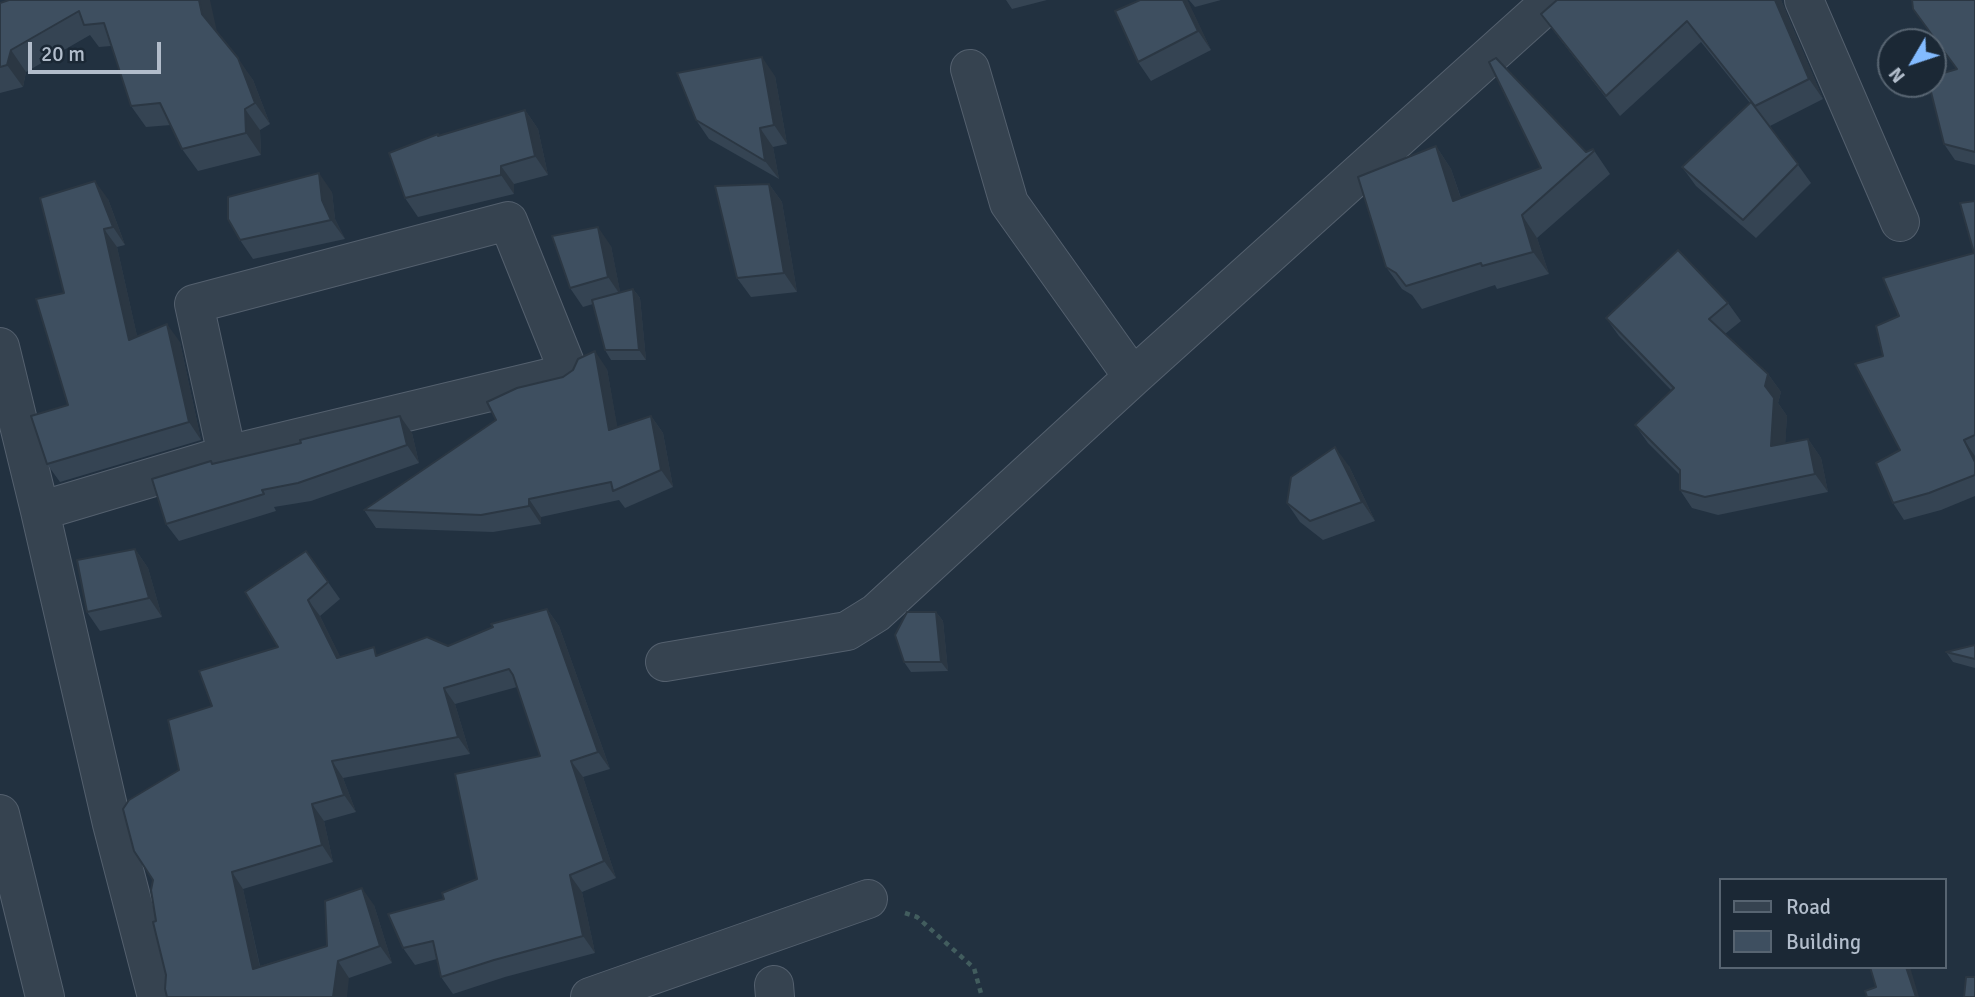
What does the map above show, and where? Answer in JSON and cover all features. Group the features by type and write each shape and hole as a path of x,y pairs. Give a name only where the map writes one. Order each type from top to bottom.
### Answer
{"street":[{"path":"664,662 847,631 876,613 1133,377 1552,0"},
{"path":"1804,0 1900,222"},
{"path":"970,69 1009,203 1133,377"},
{"path":"40,511 227,455 569,373 508,221 194,304 227,455"},
{"path":"0,347 112,824 157,997"},
{"path":"0,814 45,997"},
{"path":"590,997 868,900"}],"path":[{"path":"868,900 918,917 974,968 982,997"}],"building":[{"path":"9,0 199,0 202,14 238,58 255,103 245,109 246,133 182,149 160,103 131,106 104,23 84,25 79,11 11,50 7,65 0,67 0,3"},
{"path":"1140,0 1183,0 1198,31 1138,62 1115,11"},
{"path":"1557,0 1775,0 1809,79 1755,106 1687,21 1606,96 1541,14"},
{"path":"1912,0 1975,0 1975,152 1944,144 1932,98 1947,98 1947,72 1957,69 1947,55 1947,28 1927,28 1913,9"},
{"path":"762,57 774,125 760,128 765,161 696,120 677,73"},
{"path":"1496,58 1586,152 1593,149 1594,151 1522,215 1533,252 1482,266 1481,263 1406,286 1396,273 1386,267 1358,177 1436,146 1453,201 1541,168 1489,62"},
{"path":"1751,102 1798,164 1743,220 1682,167"},
{"path":"525,110 535,156 501,166 501,175 405,198 389,153 438,134"},
{"path":"319,173 322,200 331,220 240,240 228,219 228,197"},
{"path":"95,181 113,227 104,229 129,340 167,324 189,422 47,464 31,416 68,405 36,299 64,293 40,198"},
{"path":"769,184 784,273 737,278 715,186"},
{"path":"1975,201 1975,435 1964,440 1975,462 1975,475 1929,493 1893,503 1876,463 1900,450 1855,364 1883,356 1876,326 1899,316 1883,278 1974,253 1960,203"},
{"path":"598,227 608,277 570,288 552,236"},
{"path":"1678,250 1728,303 1709,319 1768,374 1765,386 1774,398 1771,446 1808,439 1815,474 1705,497 1680,490 1680,470 1635,425 1674,388 1606,318"},
{"path":"633,289 639,350 605,350 592,300"},
{"path":"595,351 609,430 651,416 661,470 613,491 611,482 529,499 529,506 481,515 364,510 496,420 487,402 517,388 563,377 573,370 578,359"},
{"path":"400,416 407,445 298,483 262,490 264,494 166,524 152,479 211,461 212,464 301,443 300,440"},
{"path":"1335,447 1362,502 1310,521 1287,503 1291,477"},
{"path":"135,549 149,598 87,612 77,560"},
{"path":"306,551 328,582 308,600 337,658 374,647 376,656 427,637 448,646 493,627 491,624 547,609 598,752 571,761 604,861 570,875 583,936 441,977 433,941 403,948 388,914 444,899 442,893 477,879 455,774 540,756 509,669 444,688 458,737 332,761 344,795 312,804 322,845 232,872 253,969 327,946 325,901 362,888 380,946 338,961 333,997 167,997 166,975 153,922 156,921 151,890 153,880 134,851 123,809 129,800 179,770 168,720 212,706 199,671 278,647 245,592"},
{"path":"907,612 936,612 941,662 904,662 895,635"},
{"path":"1975,645 1975,659 1946,652"},
{"path":"1871,969 1907,969 1916,997 1867,997 1865,991 1876,987"},
{"path":"1966,977 1975,977 1975,997 1964,997"}]}
